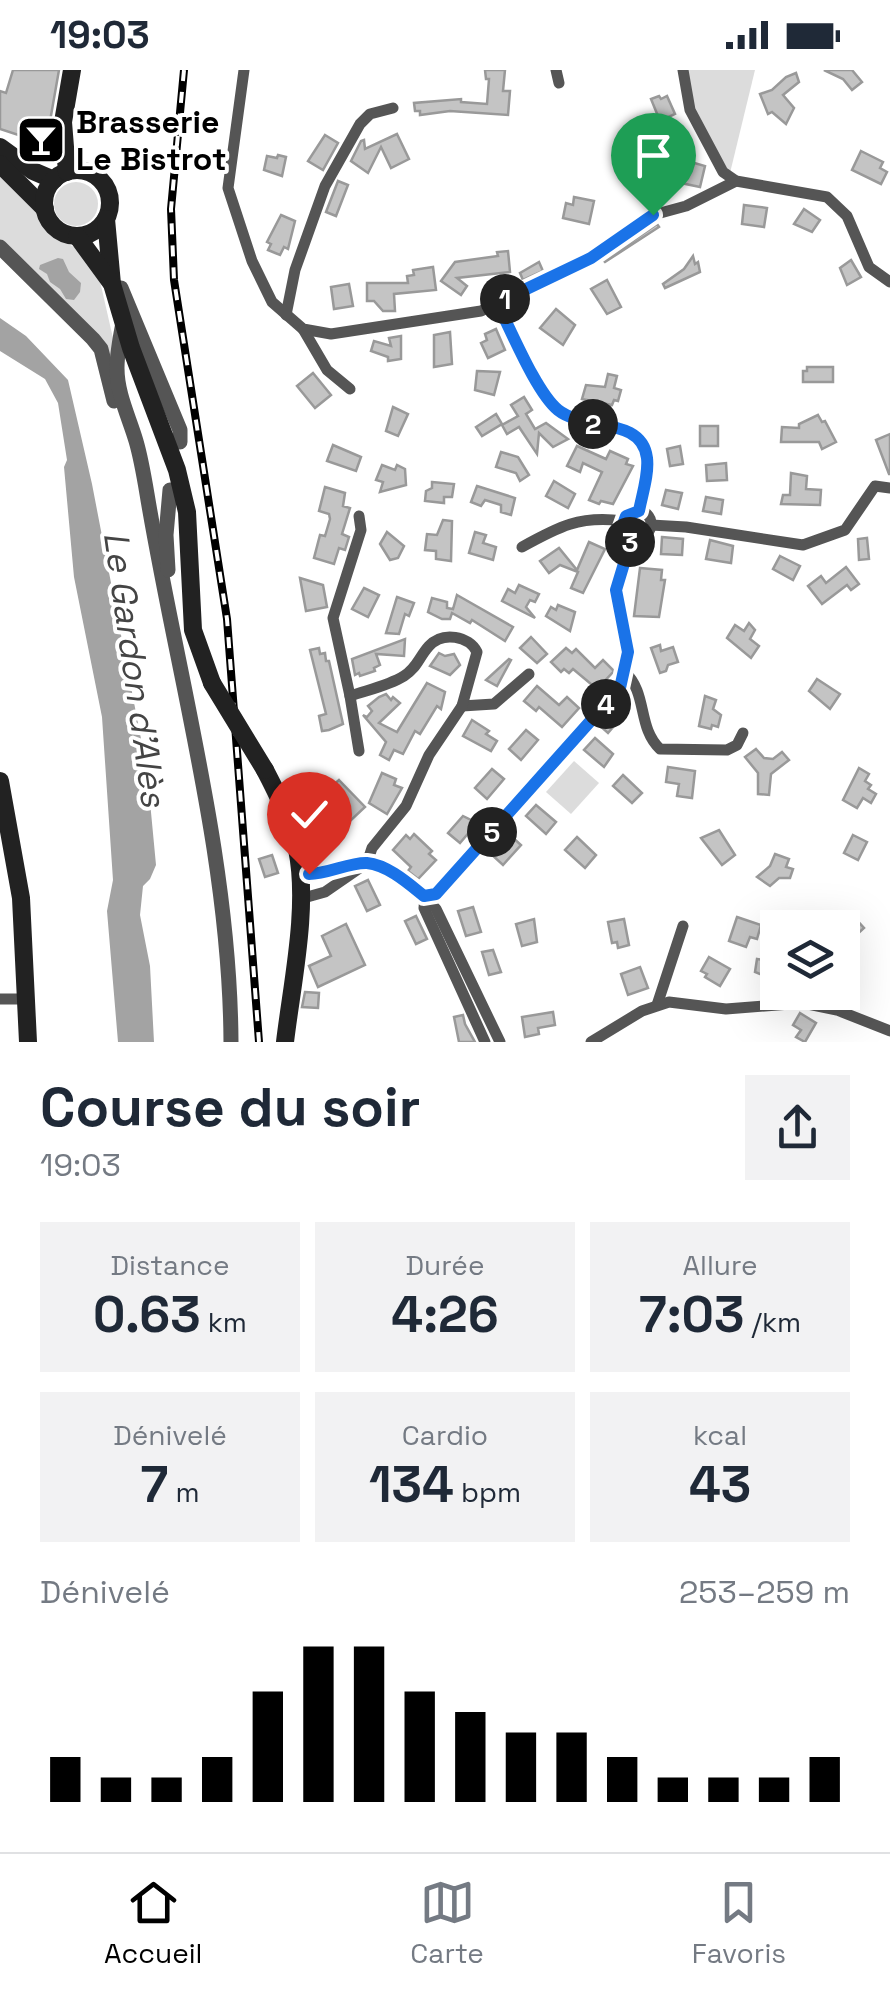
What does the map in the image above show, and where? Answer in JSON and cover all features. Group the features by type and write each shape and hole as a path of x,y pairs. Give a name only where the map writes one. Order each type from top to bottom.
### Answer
{"main road":[{"path":"44,208 48,189 61,176 63,122 72,70"},
{"path":"63,122 90,173 106,188 110,209 94,232 77,236"},
{"path":"0,147 33,171 61,176 90,173"},
{"path":"0,164 44,208 53,226 77,236 112,284"},
{"path":"106,219 112,284 177,470 187,512 193,630 212,683 284,808 296,848 300,899 286,1042"},
{"path":"1,793 22,898 28,1042"}],"street":[{"path":"244,70 228,188 252,261 272,302 303,329 327,370 350,389"},
{"path":"684,70 694,121 723,172 736,181 827,197 847,216 869,267 890,282"},
{"path":"286,315 295,270 325,186 360,124 370,114 393,108"},
{"path":"303,329 330,334 481,311 591,258 653,215 686,206 736,181"},
{"path":"0,247 94,339 101,350 113,400 136,440 218,877 228,954 231,1042"},
{"path":"111,261 180,430 180,442"},
{"path":"497,303 544,394 556,408 570,418 621,428 635,434 642,443 648,458 639,511"},
{"path":"123,322 117,370 129,426"},
{"path":"651,525 802,546 845,530 876,486 890,488"},
{"path":"170,490 166,535 174,634"},
{"path":"639,511 649,515 651,525 644,534 632,537 624,532 623,522 639,511"},
{"path":"359,516 361,530 333,618 359,750"},
{"path":"522,547 564,524 587,520 623,522"},
{"path":"424,896 436,894 620,688 628,652 616,590 632,537"},
{"path":"300,899 325,892 366,863 372,848 406,806 415,779 462,706 477,652 473,643 458,637 437,640 416,668 400,679 350,696"},
{"path":"626,672 638,689 644,728 660,749 727,750 737,744 743,733"},
{"path":"462,706 494,704 529,674"},
{"path":"300,874 326,874 366,863 397,875 424,896 436,910 500,1042"},
{"path":"424,896 424,908 485,1042"},
{"path":"657,1006 683,926"},
{"path":"0,998 28,999"},
{"path":"591,1042 642,1010 669,1002 726,1008 803,1003 836,1010 890,1031"}],"shaded area":[{"path":"687,70 755,70 730,173 695,116"},
{"path":"0,173 30,203 51,233 77,249 100,281 115,347 107,362 43,283 0,240"},
{"path":"76,182 92,188 98,204 92,220 76,226 60,220 54,204 60,188"},
{"path":"63,259 81,283 74,300 66,299 39,269"},
{"path":"0,318 26,336 68,380 92,484 147,770 156,865 143,886 140,915 150,966 154,1042 118,1042 107,911 113,880 102,717 74,577 64,467 67,460 58,403 45,379 0,351"},
{"path":"574,761 599,783 571,814 546,792"}],"building":[{"path":"13,70 59,70 46,144 0,129 0,91 6,93"},
{"path":"485,70 505,70 503,91 510,91 508,115 450,111 420,115 420,111 415,111 414,103 461,99 487,104 489,79"},
{"path":"824,70 852,70 862,82 852,90 843,79"},
{"path":"796,73 799,82 783,95 794,108 786,124 772,112 768,114 760,94"},
{"path":"667,96 675,114 660,121 651,99"},
{"path":"634,123 654,126 652,149 633,145"},
{"path":"397,134 409,159 391,168 381,147 368,173 351,161 361,141 364,140 365,149"},
{"path":"325,135 338,143 323,170 308,161"},
{"path":"861,151 883,162 880,168 887,172 881,184 852,170"},
{"path":"267,156 286,157 282,176 264,170"},
{"path":"691,162 705,166 700,187 681,183"},
{"path":"338,181 348,185 336,216 326,212"},
{"path":"574,197 594,201 589,224 563,218 566,203 573,205"},
{"path":"744,205 767,208 764,227 742,224"},
{"path":"804,209 820,220 812,232 794,224"},
{"path":"281,215 295,221 288,249 284,247 280,255 268,250 271,244 267,242"},
{"path":"657,224 659,227 604,261"},
{"path":"508,251 510,272 457,278 467,286 461,295 441,281 455,262"},
{"path":"693,256 700,272 665,288 663,284 684,269"},
{"path":"851,260 861,277 847,285 840,268"},
{"path":"539,262 543,271 523,280 520,273"},
{"path":"433,267 436,290 394,294 395,311 383,311 374,301 367,301 367,283 408,283 407,276 414,275 413,270"},
{"path":"607,280 621,307 607,314 591,289"},
{"path":"349,284 353,306 334,309 331,287"},
{"path":"556,309 575,325 563,345 540,328"},
{"path":"496,329 505,350 488,358 481,343 487,340 485,334"},
{"path":"450,332 452,364 434,367 434,335"},
{"path":"401,336 401,359 388,361 388,357 371,351 374,341 391,346 389,338"},
{"path":"807,367 833,367 833,382 803,382"},
{"path":"477,371 500,372 494,395 475,390"},
{"path":"313,373 331,395 315,408 297,386"},
{"path":"608,374 617,376 614,388 621,390 618,401 614,400 612,405 582,399 586,385 605,387"},
{"path":"524,397 532,410 526,414 535,429 546,423 568,439 553,447 539,433 537,454 519,427 507,434 502,425 518,416 511,405"},
{"path":"393,407 408,414 398,436 386,431"},
{"path":"496,414 502,424 482,436 476,427"},
{"path":"818,415 836,442 822,449 819,442 781,442 782,427 799,428 799,424"},
{"path":"700,426 718,426 718,446 700,446"},
{"path":"890,434 890,474 889,474 876,440"},
{"path":"333,445 361,457 356,471 327,461"},
{"path":"577,446 606,459 610,451 628,459 626,464 633,466 613,504 589,500 602,472 583,463 580,472 567,466"},
{"path":"680,446 683,464 670,466 667,449"},
{"path":"501,452 518,457 529,475 520,481 516,473 496,467"},
{"path":"726,463 727,480 707,481 706,465"},
{"path":"382,465 405,469 406,485 380,492 383,482 376,480"},
{"path":"791,473 807,476 806,489 821,490 820,505 781,504 783,495 790,495"},
{"path":"554,481 575,494 568,508 546,496"},
{"path":"432,482 454,484 452,497 444,497 444,503 425,501"},
{"path":"477,486 515,498 511,515 501,512 501,505 485,500 481,506 471,502"},
{"path":"325,487 345,493 343,506 350,508 342,534 349,537 345,550 339,548 334,564 314,558 320,535 325,536 330,519 329,514 319,511"},
{"path":"666,490 682,493 678,509 662,505"},
{"path":"706,497 723,500 721,514 703,511"},
{"path":"443,520 452,521 451,561 436,559 436,551 425,550 427,534 437,535"},
{"path":"387,532 404,546 398,558 390,560 380,544"},
{"path":"475,532 486,535 483,543 496,547 493,560 469,553"},
{"path":"662,537 683,539 682,555 661,554"},
{"path":"867,538 869,559 859,560 858,539"},
{"path":"710,540 733,546 731,563 706,559"},
{"path":"589,542 605,549 583,593 571,588 578,572 560,565 549,573 540,561 559,548 577,570"},
{"path":"780,556 800,566 793,580 773,569"},
{"path":"846,567 859,584 851,590 847,585 822,604 808,586 821,576 826,583"},
{"path":"640,568 662,570 661,580 665,580 659,617 634,616"},
{"path":"300,578 323,585 327,607 306,611"},
{"path":"519,585 539,594 526,607 535,618 502,601 508,589 515,593"},
{"path":"364,588 379,595 368,617 352,609"},
{"path":"457,595 513,627 505,641 472,620 470,623 452,613 450,619 442,619 428,612 432,598 447,602 447,608 453,609"},
{"path":"397,597 414,603 409,616 405,614 399,634 386,633"},
{"path":"558,605 575,612 570,631 546,616 551,607 556,610"},
{"path":"749,623 755,630 750,639 759,646 751,658 727,638 735,625 744,631"},
{"path":"531,637 547,654 537,663 520,648"},
{"path":"405,639 404,656 376,654 380,665 375,671 355,675 352,659"},
{"path":"660,645 661,651 673,647 678,662 660,673 651,648"},
{"path":"319,648 329,661 343,724 322,731 319,716 326,714 310,650"},
{"path":"566,648 572,653 576,649 595,668 603,660 614,671 597,689 573,669 561,672 551,662"},
{"path":"439,653 454,654 460,665 450,675 430,666"},
{"path":"509,659 497,686 486,680"},
{"path":"817,679 840,694 830,709 809,691"},
{"path":"427,683 445,692 441,709 437,706 420,734 415,731 403,754 394,750 389,760 380,755 386,742 363,715 367,717 372,711 368,706 386,694 400,703 379,723 397,732"},
{"path":"537,686 559,705 567,697 579,708 562,727 539,707 536,711 524,701"},
{"path":"705,696 716,700 713,709 721,715 718,727 699,726"},
{"path":"617,705 625,713 608,733 599,725"},
{"path":"472,720 497,741 491,751 463,736"},
{"path":"526,730 538,740 521,760 509,749"},
{"path":"595,738 613,754 604,767 584,750"},
{"path":"756,749 764,758 773,759 782,752 789,760 771,774 769,795 758,794 758,773 745,757"},
{"path":"668,767 695,771 692,798 677,796 679,784 666,782"},
{"path":"859,768 869,774 865,781 876,794 871,803 863,798 857,808 843,800"},
{"path":"492,769 504,779 487,799 475,788"},
{"path":"382,773 396,779 394,785 402,788 387,814 369,803"},
{"path":"623,775 642,793 632,803 613,786"},
{"path":"339,780 365,807 348,823 324,793"},
{"path":"536,805 556,822 546,834 526,816"},
{"path":"463,816 477,823 460,843 448,833"},
{"path":"719,830 735,855 722,865 701,838"},
{"path":"414,834 436,860 418,879 393,850 406,835 410,839"},
{"path":"510,835 521,845 503,865 492,855"},
{"path":"853,835 867,842 858,860 844,853"},
{"path":"577,837 596,855 585,868 565,850"},
{"path":"775,854 789,859 786,867 793,869 790,878 779,878 770,886 757,877 770,866"},
{"path":"272,855 278,873 265,877 259,859"},
{"path":"368,880 380,905 367,911 355,886"},
{"path":"473,907 481,932 466,936 458,911"},
{"path":"416,916 427,939 416,944 405,921"},
{"path":"737,917 760,925 757,939 750,937 746,947 729,941"},
{"path":"534,919 537,942 522,946 516,924"},
{"path":"624,919 629,945 618,948 617,942 612,943 608,922"},
{"path":"346,924 365,965 318,987 309,966 331,956 322,936"},
{"path":"493,950 501,972 489,975 482,952"},
{"path":"709,957 730,969 720,986 701,971"},
{"path":"640,967 648,988 628,995 621,974"},
{"path":"305,992 319,993 318,1008 302,1007"},
{"path":"553,1012 555,1025 538,1028 539,1034 525,1037 522,1017"},
{"path":"800,1013 816,1023 805,1042 796,1037 801,1030 793,1025"},
{"path":"463,1015 475,1042 459,1042 454,1017"}],"railway":[{"path":"184,70 171,209 174,280 227,619 259,1042"}],"place":[{"name":"Brasserie Le Bistrot","path":"41,140"}],"route":[{"path":"309,874 326,874 366,863 397,875 424,896 436,894 620,688 628,652 616,590 632,537 622,527 626,516 639,511 648,458 635,434 570,418 556,408 544,394 497,303 591,258 653,215"}],"water label":[{"name":"Le Gardon d'Alès","path":"135,669"}]}
